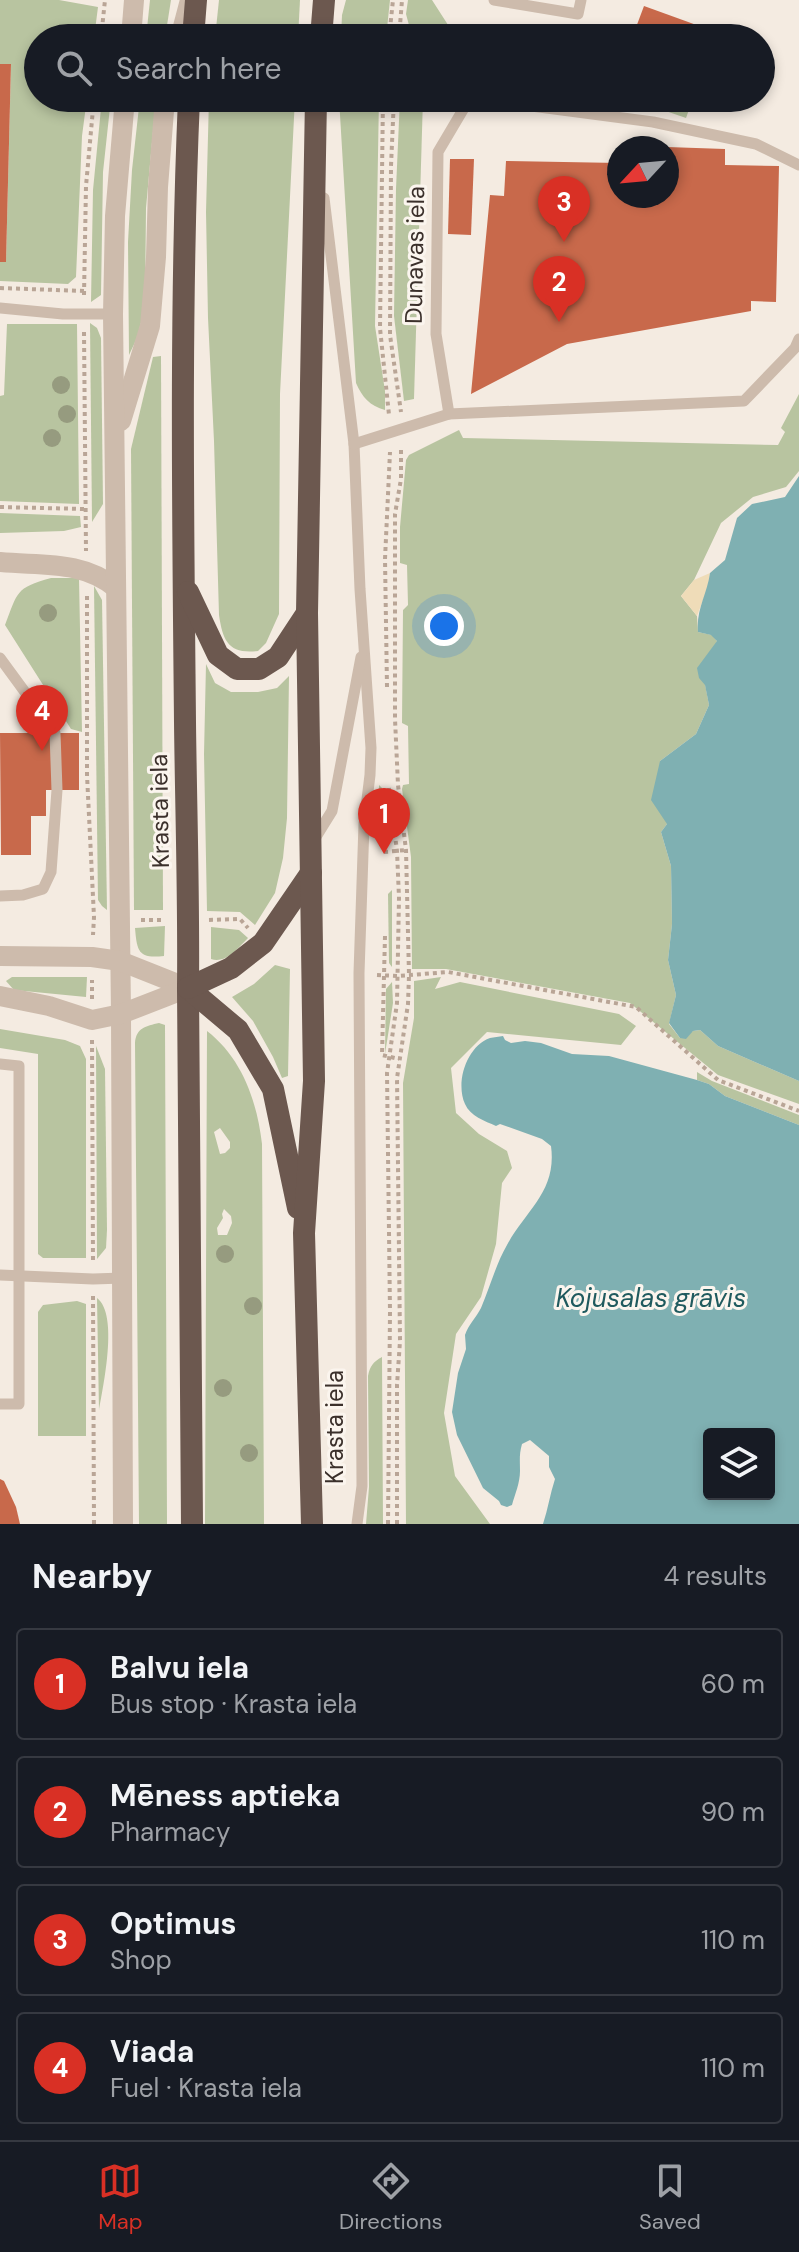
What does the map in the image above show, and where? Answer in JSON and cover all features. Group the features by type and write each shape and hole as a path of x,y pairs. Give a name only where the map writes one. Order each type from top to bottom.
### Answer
{"highway":[{"path":"194,24 196,0"},
{"path":"322,24 324,0"},
{"name":"Krasta iela","path":"188,112 184,195 184,584 192,1524"},
{"name":"Krasta iela","path":"312,1524 304,1233 314,1081 307,613 315,112"},
{"path":"184,584 218,655 237,669 259,669 278,657 307,613"},
{"path":"304,1233 273,1089 238,1030 188,988 231,968 263,943 311,873"}],"street":[{"path":"132,24 134,0"},
{"path":"184,24 190,0"},
{"path":"123,1524 113,314 115,216 124,112"},
{"path":"115,438 150,326 164,112"},
{"path":"0,562 75,567 105,579 116,588"},
{"path":"0,956 92,957 120,961 188,988"},
{"path":"0,996 49,1006 92,1020 121,1014 188,988"}],"lane":[{"path":"494,0 578,14 581,0"},
{"path":"310,846 332,811 365,637 354,444 315,112"},
{"name":"Dunavas iela","path":"449,414 436,334 438,152 462,112"},
{"name":"Dunavas iela","path":"577,112 653,122 756,144 799,165"},
{"path":"0,308 84,315 113,314"},
{"path":"354,444 449,414 744,401 795,348 799,339"},
{"name":"Krasta iela","path":"357,1524 362,1486 359,973 364,824 371,748 365,637"},
{"path":"0,658 55,733 57,790 51,872 43,889 23,895 0,896"},
{"path":"0,1064 19,1066 19,1404 0,1404"},
{"path":"0,1275 123,1278"}],"path":[{"path":"102,24 105,0"},
{"path":"390,24 393,0"},
{"path":"400,24 402,0"},
{"path":"93,112 86,186 84,315 87,775 94,917 94,1524"},
{"path":"383,112 380,328 401,479 395,514 395,719 398,785 406,850 409,975 397,1078 400,1341 397,1524"},
{"path":"387,697 386,511 401,401 390,335 393,112"},
{"path":"0,288 84,291"},
{"path":"0,507 85,509"},
{"path":"388,1524 390,1312 387,1073 398,976 397,851 389,788"},
{"path":"384,852 406,850"},
{"path":"385,936 382,1055 399,1059"},
{"path":"383,975 448,972 636,1007 718,1080 799,1111"}],"green space":[{"path":"0,0 59,0 98,7 96,24 24,24 24,112 85,112 76,277 68,284 0,281 0,262 6,262 11,65 0,64"},
{"path":"150,0 171,0 167,24 147,24"},
{"path":"219,0 300,0 299,24 216,24"},
{"path":"346,0 390,0 387,24 342,24"},
{"path":"408,0 432,0 447,24 409,24"},
{"path":"101,112 109,112 103,172 101,295 91,302 93,190"},
{"path":"138,112 155,112 146,208 145,307 129,355 128,242"},
{"path":"209,112 294,112 280,394 279,614 266,643 258,651 240,650 229,644 219,615 206,212"},
{"path":"340,112 379,112 375,326 385,410 367,400 356,383"},
{"path":"399,112 423,112 414,399 404,401 394,316"},
{"path":"669,112 688,112 686,118"},
{"path":"90,323 97,328 101,338 103,504 92,522"},
{"path":"7,324 77,324 79,504 0,501 0,396 4,395"},
{"path":"161,356 163,910 134,910 131,449 153,357"},
{"path":"799,394 799,471 786,487 753,497 721,523 694,580 681,596 697,616 698,632 712,635 717,641 705,684 709,705 696,734 660,761 667,824 661,832 671,866 672,924 668,960 676,995 669,1024 680,1038 700,1030 718,1046 799,1081 799,1104 718,1075 630,1003 446,969 412,969 411,857 402,789 403,785 409,784 408,726 402,723 403,610 408,605 407,565 400,563 400,527 409,455 459,430 463,438 778,445 785,432 781,428"},
{"path":"0,513 80,516 81,527 64,531 0,533"},
{"path":"51,578 79,578 82,732 71,729 5,625 19,593 30,585"},
{"path":"94,586 102,600 107,910 98,900"},
{"path":"206,664 215,683 231,692 277,688 289,676 287,818 283,858 275,893 255,925 240,912 207,911"},
{"path":"379,785 382,788 389,845 379,846"},
{"path":"392,890 392,967 389,963 388,894"},
{"path":"165,926 164,956 149,956 140,952 135,928"},
{"path":"211,927 239,930 248,938 227,957 211,959"},
{"path":"275,965 290,969 288,1076 282,1078 253,1021 232,997 254,984"},
{"path":"12,977 87,977 86,997 14,990 6,981"},
{"path":"441,977 435,989 460,982 619,1014 636,1026 621,1045 487,1032 451,1068 456,1113 479,1134 507,1151 512,1168 502,1183 496,1244 481,1297 456,1334 444,1413 455,1476 490,1524 406,1524 403,1083 414,1018 414,981"},
{"path":"392,982 393,1003 385,1054 386,989"},
{"path":"159,1023 165,1025 167,1524 139,1524 135,1043 140,1031"},
{"path":"0,1029 65,1040 80,1046 86,1059 86,1258 43,1258 38,1254 38,1054 0,1048"},
{"path":"207,1031 230,1054 246,1082 262,1144 264,1524 205,1524","holes":["220,1128 230,1142 230,1148 220,1154 214,1132","224,1209 231,1216 232,1223 227,1235 218,1235 217,1228"]},
{"path":"96,1046 105,1069 107,1230 106,1248 97,1259"},
{"path":"697,1072 712,1081 799,1115 799,1125 725,1096 709,1084 697,1080"},
{"path":"97,1298 104,1307 108,1335 99,1411"},
{"path":"77,1301 86,1304 86,1436 38,1436 38,1312 43,1305"},
{"path":"382,1357 383,1524 366,1524 369,1487 368,1376 372,1365"}],"sand":[{"path":"710,573 697,616 681,596 694,580"}],"water":[{"path":"799,476 799,1081 718,1046 700,1030 693,1031 686,1039 680,1038 669,1023 676,995 668,960 672,924 671,866 661,832 667,824 651,800 660,761 696,734 709,705 697,668 717,641 711,635 698,632 710,573 725,560 737,518 752,504 785,497"},
{"name":"Kojusalas grāvis","path":"503,1036 511,1043 541,1043 572,1054 609,1056 697,1080 709,1084 725,1096 799,1125 799,1524 543,1524 555,1479 549,1467 549,1456 530,1440 522,1444 519,1480 512,1505 501,1505 483,1488 457,1435 452,1412 458,1373 466,1349 465,1335 481,1308 507,1245 545,1188 552,1162 551,1146 542,1139 487,1122 474,1115 465,1104 461,1086 465,1066 475,1049 490,1038"}],"building":[{"path":"644,6 694,24 637,24"},
{"path":"0,64 11,64 6,262 0,262"},
{"path":"679,147 725,149 725,165 779,166 776,302 751,301 751,311 567,344 471,394 490,195 504,196 506,161 607,163 607,208 679,208"},
{"path":"450,159 474,159 471,235 448,234"},
{"path":"0,733 79,733 79,790 46,790 46,816 31,816 31,855 1,855"},
{"path":"0,1479 4,1481 16,1507 20,1524 0,1524"}],"place":[{"name":"Optimus","path":"564,242"},
{"name":"Mēness aptieka","path":"559,322"},
{"name":"Viada","path":"42,751"},
{"name":"Balvu iela","path":"384,854"}]}
